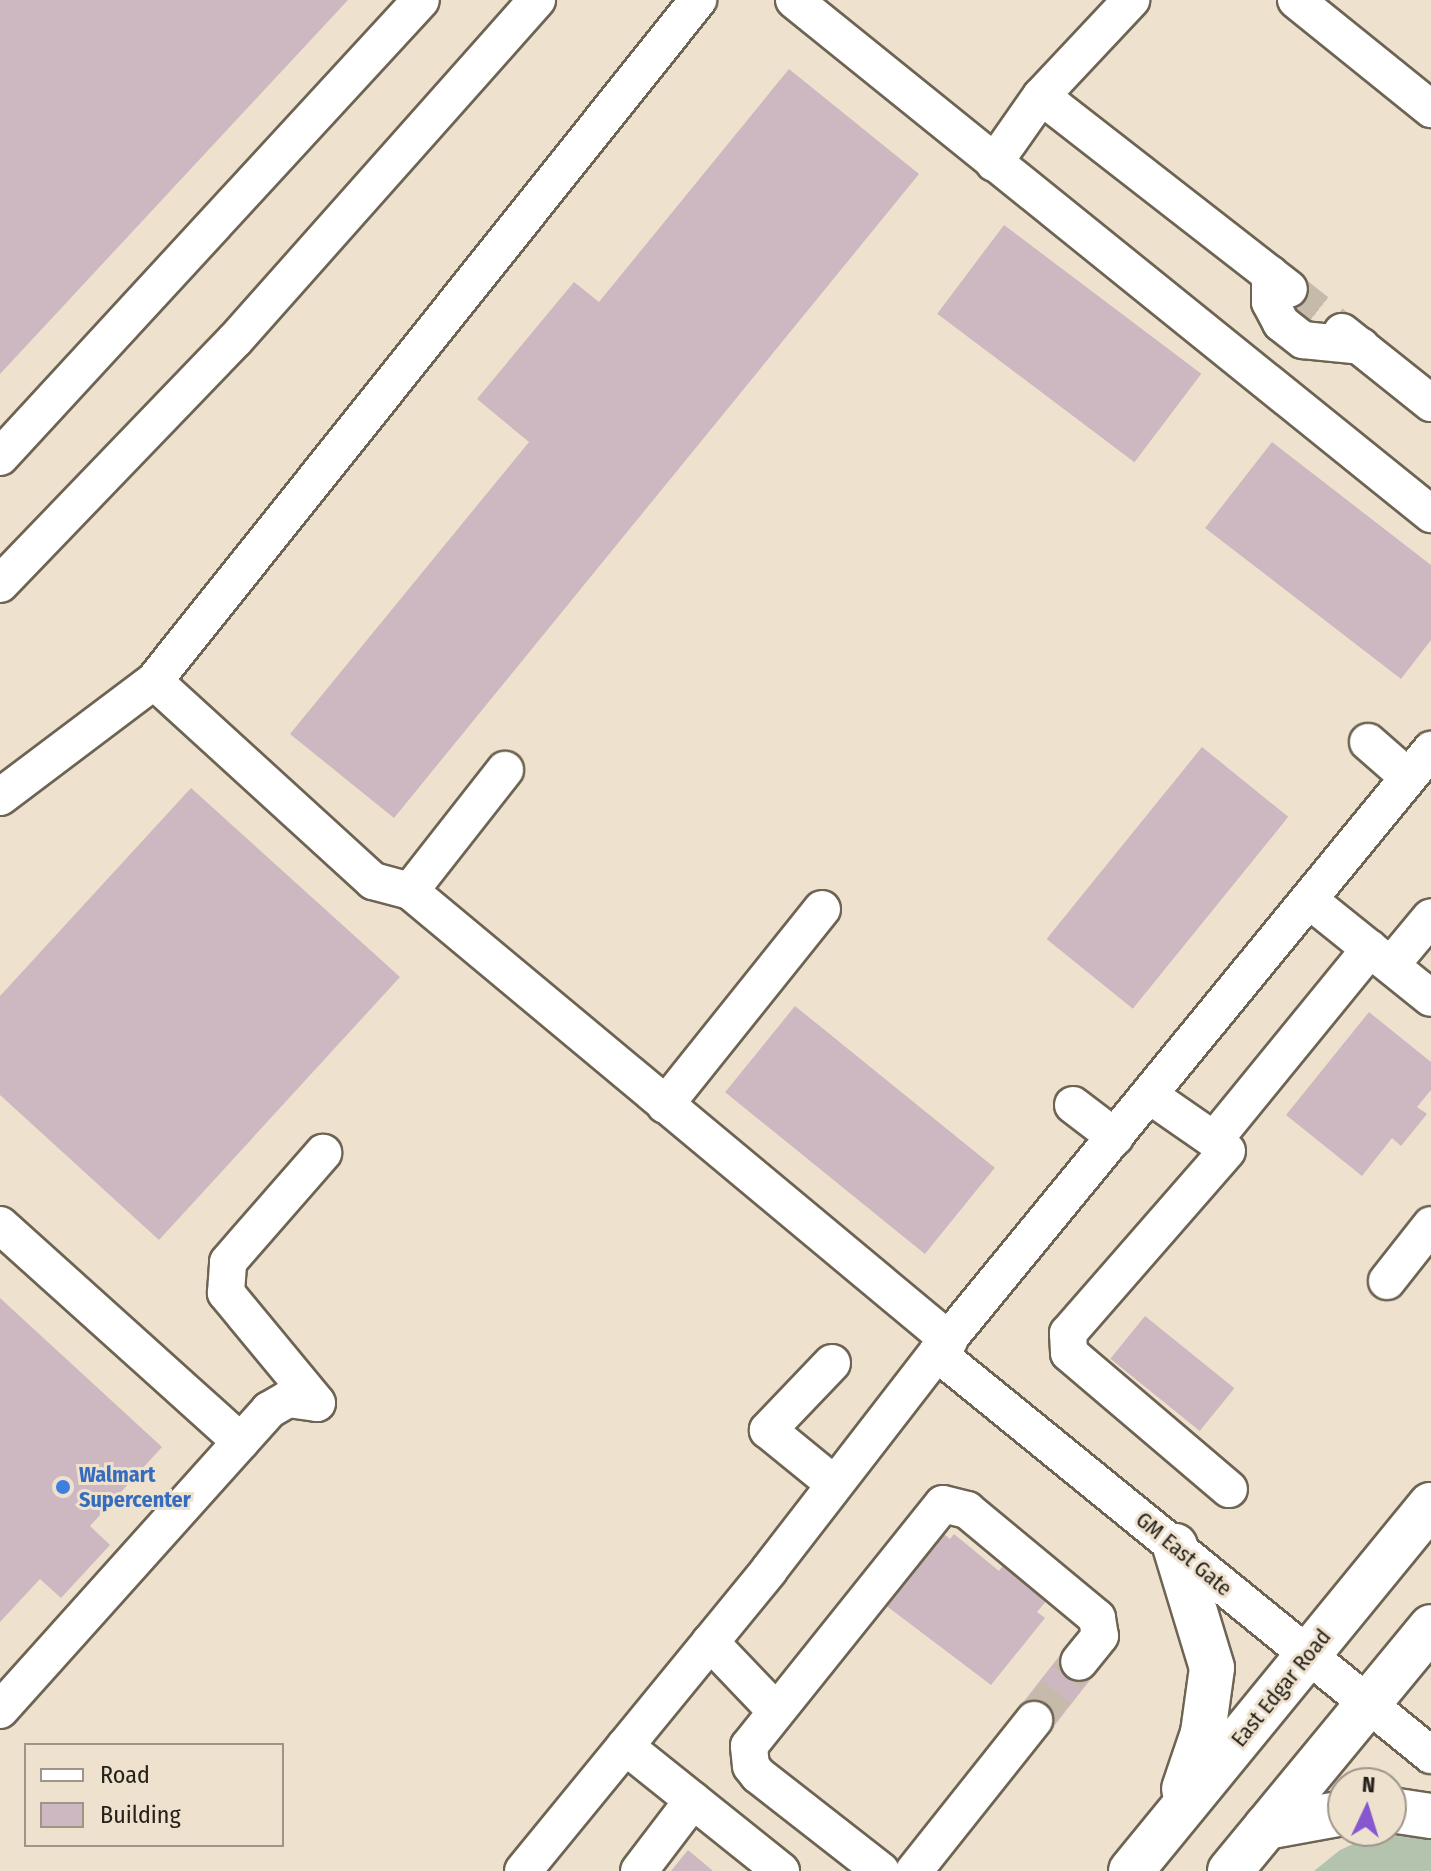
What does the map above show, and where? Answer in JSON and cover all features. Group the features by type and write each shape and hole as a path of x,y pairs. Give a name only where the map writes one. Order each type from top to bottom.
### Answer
{"highway":[{"name":"East Edgar Road","path":"1131,1871 1431,1505"},
{"path":"1174,1818 1213,1689 1209,1648 1175,1546"},
{"path":"1230,1871 1431,1627"},
{"path":"1407,1812 1431,1816"},
{"path":"1266,1827 1327,1816"}],"lane":[{"path":"0,457 421,0"},
{"path":"0,797 154,681 698,0"},
{"path":"794,0 994,163 1426,499"},
{"path":"994,163 1041,96 1131,0"},
{"path":"1296,0 1431,109"},
{"path":"0,584 235,340 535,1"},
{"path":"1041,96 1279,282 1270,302 1281,323 1303,340 1351,339 1431,403"},
{"path":"154,681 373,881 410,891 505,770"},
{"path":"1368,742 1408,777"},
{"path":"523,1871 710,1642 943,1347 1431,750"},
{"name":"GM East Gate","path":"410,891 665,1105 1175,1546 1431,1755"},
{"path":"1309,900 1431,998"},
{"path":"665,1105 822,909"},
{"path":"1149,1095 1214,1140 1381,957 1431,917"},
{"path":"1073,1105 1115,1137"},
{"path":"1227,1151 1068,1333 1069,1353 1229,1489"},
{"path":"0,1710 269,1410 288,1399 317,1403 226,1293 228,1262 323,1153"},
{"path":"0,1225 241,1442"},
{"path":"1387,1281 1431,1225"},
{"path":"832,1363 768,1430 833,1483"},
{"path":"881,1871 751,1766 749,1746 943,1504 967,1510 1097,1618 1100,1636 1079,1662"},
{"path":"710,1642 775,1710"},
{"path":"915,1871 1034,1720"},
{"path":"625,1746 781,1871"},
{"path":"639,1871 693,1800"}],"green space":[{"path":"1407,1826 1431,1829 1431,1871 1314,1871 1346,1847 1407,1847"}],"building":[{"path":"0,0 348,0 0,374"},
{"path":"789,69 919,174 394,818 290,734 529,442 477,399 574,282 599,302"},
{"path":"1004,225 1201,374 1134,462 937,314"},
{"path":"1272,442 1431,565 1431,640 1401,679 1205,528"},
{"path":"1202,747 1288,817 1133,1009 1047,939"},
{"path":"191,788 400,977 159,1240 0,1095 0,996"},
{"path":"795,1006 995,1168 925,1254 725,1092"},
{"path":"1369,1012 1431,1062 1431,1090 1417,1107 1427,1114 1401,1146 1392,1138 1362,1176 1286,1115"},
{"name":"Walmart Supercenter","path":"0,1298 162,1447 90,1526 110,1545 61,1598 40,1579 0,1622"},
{"path":"1145,1316 1234,1388 1200,1431 1110,1359"},
{"path":"934,1526 950,1539 954,1534 999,1571 1004,1564 1048,1599 1037,1612 1045,1618 991,1685 876,1598"},
{"path":"1064,1650 1095,1674 1050,1732 1019,1708"},
{"path":"688,1850 713,1871 671,1871"}],"tunnel":[{"path":"1289,289 1342,331"},
{"path":"1034,1720 1079,1662"}],"place":[{"name":"Walmart Supercenter","path":"63,1487"}]}
